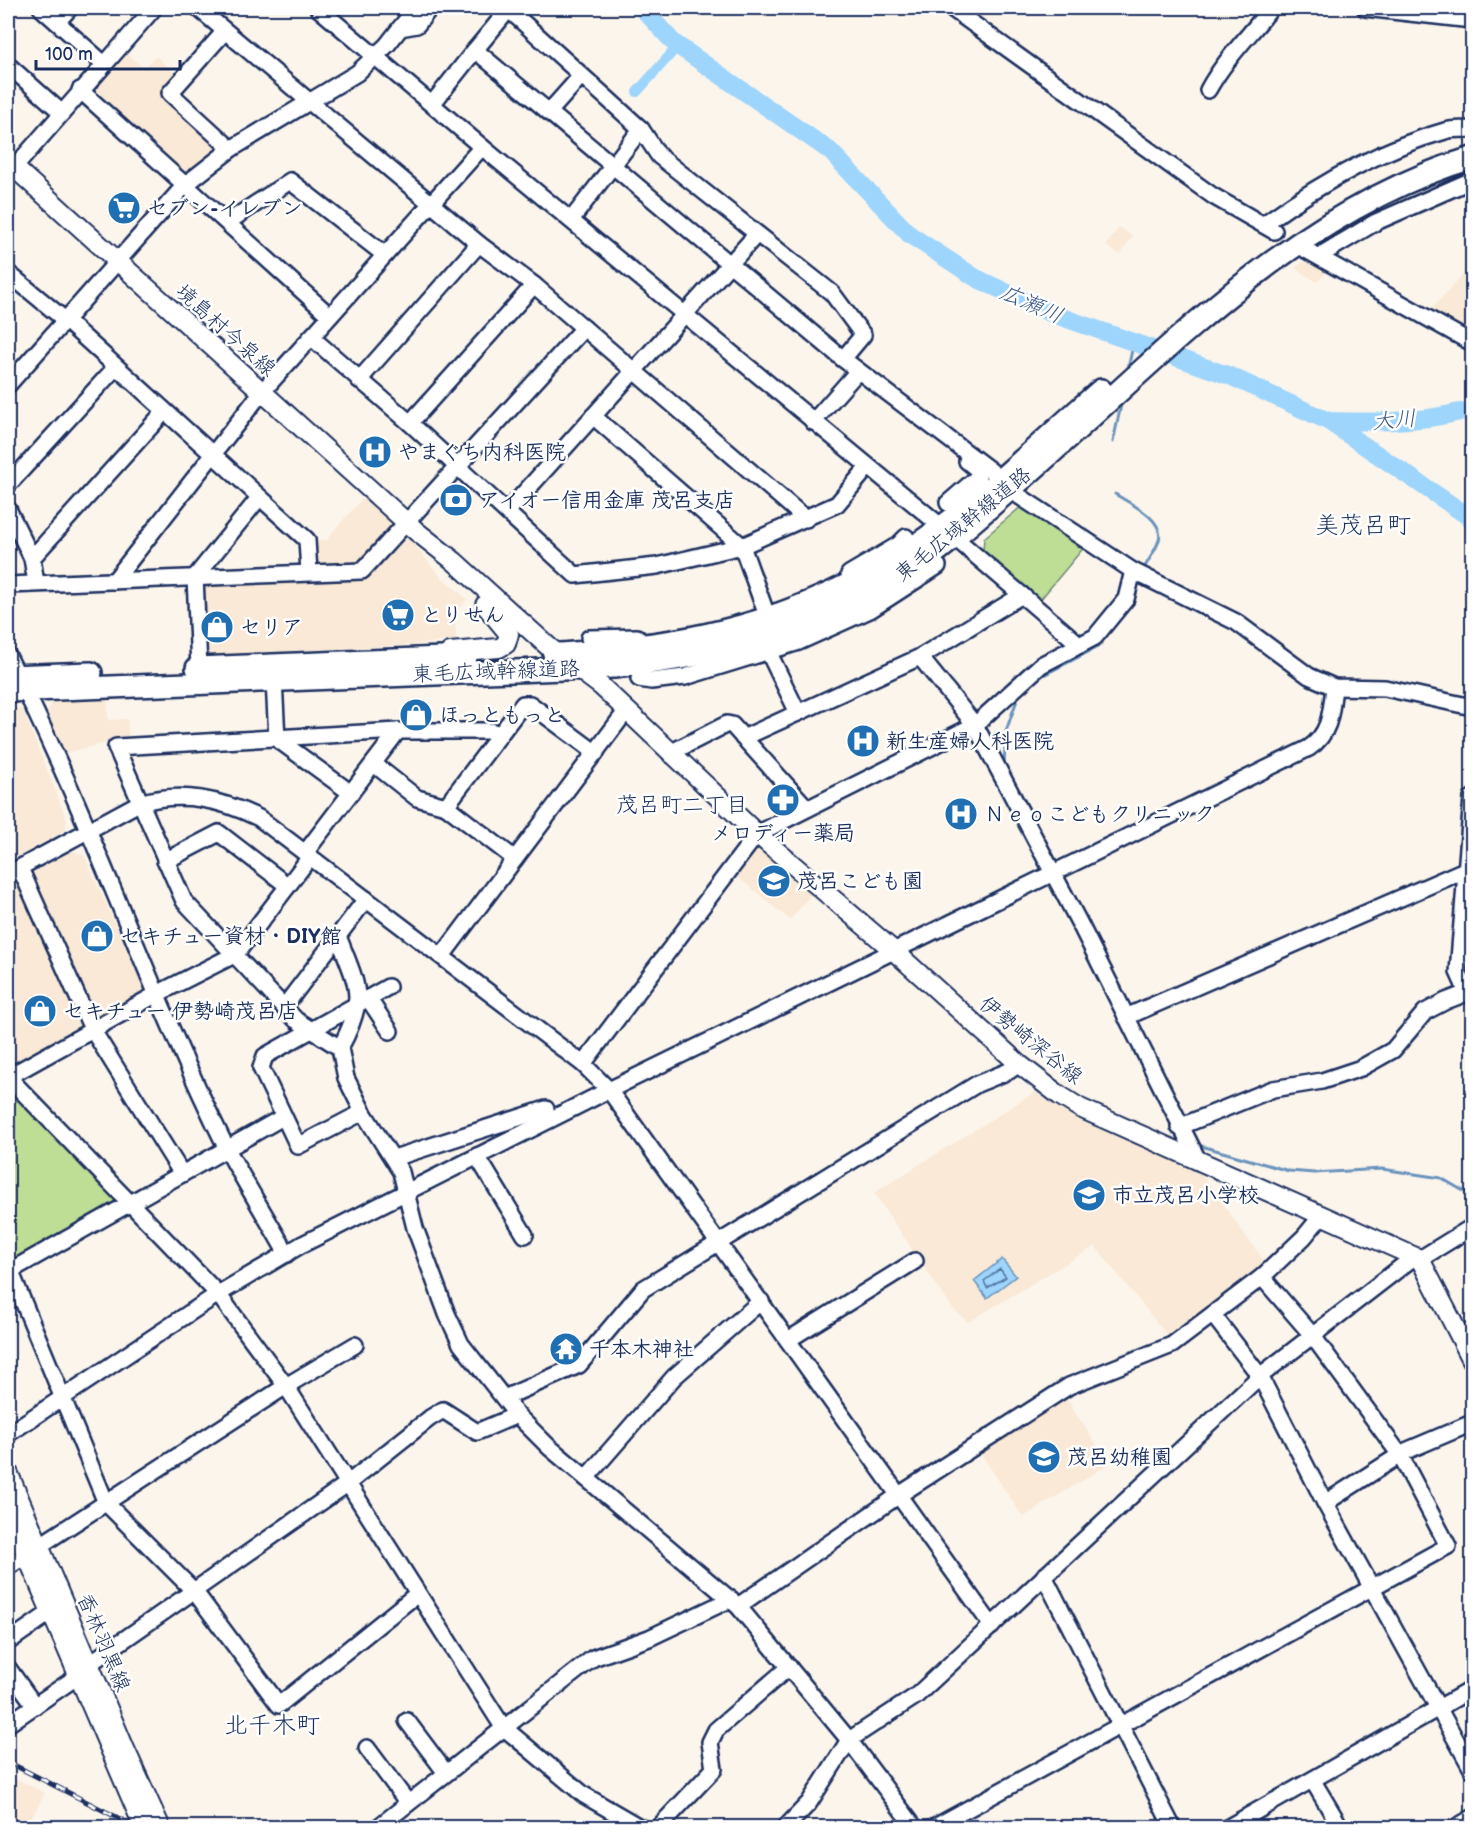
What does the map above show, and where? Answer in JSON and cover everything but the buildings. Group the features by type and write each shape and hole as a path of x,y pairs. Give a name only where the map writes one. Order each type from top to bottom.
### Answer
{"highway":[{"name":"東毛広域幹線道路","path":"15,683 199,668 428,659 646,664 713,653 765,640 828,615 910,571 948,532 1197,315 1254,259 1326,210 1399,172 1473,144"},
{"name":"東毛広域幹線道路","path":"1197,315 1333,220 1404,184 1445,166 1473,158"},
{"name":"東毛広域幹線道路","path":"15,683 274,680 561,661 628,642 718,634 769,619 820,594 856,582 948,532"}],"main road":[{"name":"境島村今泉線","path":"10,168 118,262 561,661"},
{"name":"境島村今泉線","path":"412,527 443,565 473,593 561,661"},
{"path":"428,659 456,650 499,648 506,644 509,634 507,628 473,593"},
{"name":"伊勢崎深谷線","path":"561,661 621,718 671,755 757,834 894,951 1019,1064 1059,1095 1080,1108 1417,1258"},
{"name":"伊勢崎深谷線","path":"561,661 649,729 671,755"},
{"path":"1417,1258 1473,1360"},
{"name":"香林羽黒線","path":"8,1472 51,1612 84,1670 161,1827"},
{"name":"香林羽黒線","path":"8,1512 33,1551 84,1670 144,1827"}],"street":[{"path":"41,8 104,63"},
{"path":"57,22 70,8"},
{"path":"10,168 154,8"},
{"path":"198,8 479,244 534,285 806,519"},
{"path":"8,385 185,185 231,149 344,83 376,56 416,8"},
{"path":"400,28 417,25 430,8"},
{"path":"433,103 508,8 641,129 659,156 756,235 832,292 863,335 843,359"},
{"path":"951,8 1213,196 1269,227 1295,201 1374,157 1444,131 1458,128 1473,129"},
{"path":"1208,90 1231,53 1248,37 1271,8"},
{"path":"1365,8 1395,9 1473,20"},
{"path":"328,10 376,56 482,147 948,532 1080,645"},
{"path":"225,31 171,93 231,149"},
{"path":"475,50 729,266 858,371 991,471"},
{"path":"8,65 61,112"},
{"path":"549,112 581,76"},
{"path":"80,90 330,316"},
{"path":"571,220 641,129"},
{"path":"114,581 261,393 482,147"},
{"path":"1473,180 1376,222 1312,253 1473,344"},
{"path":"228,222 290,181 385,255"},
{"path":"507,512 686,316 756,235"},
{"path":"359,380 479,244"},
{"path":"9,276 65,320 307,540 309,572"},
{"path":"410,423 534,285"},
{"path":"8,585 362,571 412,527 457,468 584,328"},
{"path":"311,337 410,423 575,575 657,566 742,546 837,504 868,467"},
{"path":"8,484 116,367"},
{"path":"813,422 858,371"},
{"path":"32,558 164,412"},
{"path":"917,414 916,423 978,470 978,477 948,503"},
{"path":"594,416 742,546 765,610"},
{"path":"1019,496 1138,573 1236,622 1309,676 1334,687 1385,687 1473,707"},
{"path":"199,668 195,577 259,498"},
{"path":"8,510 32,558 36,583"},
{"path":"590,638 628,642 712,625 820,594 898,545 906,537"},
{"path":"639,679 651,681 685,677 769,653 834,628 898,593 938,566"},
{"path":"898,593 910,571"},
{"path":"583,1064 757,834 975,725 1041,665 1095,637 1126,599 1138,573"},
{"path":"743,738 920,657 1022,595"},
{"path":"713,653 738,661"},
{"path":"769,653 798,713"},
{"path":"8,656 15,683 89,828 157,994 226,1147 287,1254"},
{"path":"920,657 975,725 1126,1017 1179,1127 1199,1162"},
{"path":"274,680 277,739"},
{"path":"8,1434 218,1294 287,1254 406,1191 1309,748 1325,733 1329,722 1334,687"},
{"path":"446,806 523,704 530,704 596,753"},
{"path":"442,956 621,718"},
{"path":"671,755 676,750 728,724 807,808"},
{"path":"340,1048 311,1030 284,1007 184,901 116,747 398,731 490,730 500,734"},
{"path":"398,731 351,793 288,886 236,954 92,1029 8,1077 218,1294 286,1386 503,1727 585,1795 641,1827"},
{"path":"277,739 351,793"},
{"path":"374,764 417,798 446,806 514,859"},
{"path":"182,1174 92,1029 14,871 89,828 139,803 159,797 186,796 221,802 259,818 583,1064 609,1090 992,1626"},
{"path":"1179,1127 1273,1089 1322,1081 1361,1068 1392,1050 1425,1012 1470,991 1458,972 1473,798"},
{"path":"165,861 219,833 288,886"},
{"path":"1126,1017 1466,870"},
{"path":"284,1007 366,899"},
{"path":"338,936 363,1001 390,1031"},
{"path":"363,1112 298,1146 261,1068 262,1062 265,1056 388,987"},
{"path":"363,1001 340,1048 346,1078 363,1112 394,1158 406,1191 415,1228 447,1314 461,1344 517,1415 586,1478 734,1603 849,1740 915,1827"},
{"path":"504,1398 579,1365 643,1289 977,1084 1009,1071 1019,1064"},
{"path":"394,1158 546,1109"},
{"path":"283,1117 8,1269 106,1503 195,1592 279,1705 417,1594"},
{"path":"477,1156 525,1234"},
{"path":"377,1827 593,1658 734,1603 1068,1386 1172,1345 1262,1277 1304,1237 1322,1215"},
{"path":"785,1827 809,1803 849,1740 916,1696 1260,1376 1417,1258 1473,1227"},
{"path":"788,1340 915,1261"},
{"path":"933,1827 1448,1546 1400,1455 1312,1335 1262,1277"},
{"path":"586,1478 626,1428 651,1406 674,1377 761,1301"},
{"path":"1213,1315 1260,1376 1325,1503 1473,1769"},
{"path":"8,1567 286,1386 355,1346"},
{"path":"8,1724 347,1484 443,1410 477,1432 517,1415"},
{"path":"1325,1503 1400,1455 1473,1423"},
{"path":"1044,1576 1173,1827"},
{"path":"8,1642 51,1612"},
{"path":"658,1827 714,1768 710,1742 716,1730 789,1667"},
{"path":"8,1668 35,1706"},
{"path":"1227,1827 1473,1689"},
{"path":"407,1721 446,1773"},
{"path":"367,1748 408,1803"},
{"path":"1313,1780 1341,1827"},
{"path":"1455,1827 1473,1818"}],"shaded area":[{"path":"127,54 144,68 156,56 178,77 165,92 221,149 187,177 94,93"},
{"path":"1119,227 1133,236 1120,255 1106,246"},
{"path":"1312,260 1328,270 1317,282 1295,268 1303,262 1308,264"},
{"path":"1472,264 1472,337 1429,312"},
{"path":"363,498 394,525 360,565 316,568 312,543 329,539"},
{"path":"403,538 409,539 440,576 467,599 455,615 456,640 412,645 202,655 198,588 205,583 366,577"},
{"path":"107,699 108,720 127,719 129,741 109,742 66,753 47,712 53,702"},
{"path":"8,703 23,711 67,820 65,830 8,862"},
{"name":"茂呂こども園","path":"764,845 816,889 790,920 732,872 751,846"},
{"path":"72,851 84,855 146,993 8,1072 8,887"},
{"path":"1037,1091 1041,1097 1095,1124 1198,1169 1266,1264 1170,1339 1095,1246 968,1322 952,1308 874,1193"},
{"name":"茂呂幼稚園","path":"1065,1397 1109,1464 1023,1517 979,1451"},
{"path":"8,1775 45,1793 28,1824 8,1818"}],"green space":[{"path":"1022,506 1086,545 1040,600 983,551 984,538"},
{"path":"8,1084 122,1200 15,1262 8,1256"}],"water":[{"path":"1002,1259 1016,1276 987,1298 974,1281"}],"waterway":[{"name":"広瀬川","path":"642,8 674,43 830,151 910,235 976,278 1050,313 1230,376 1328,421 1472,519"},
{"path":"637,92 678,46"},
{"path":"1127,373 1134,341"},
{"path":"1113,442 1122,400"},
{"name":"大川","path":"1328,421 1411,420 1460,412"},
{"path":"1115,494 1145,512 1157,525 1158,544 1143,570"},
{"path":"1132,601 1139,579"},
{"path":"1004,765 1006,731 1018,697 1040,677 1096,648 1104,637"},
{"path":"1198,1145 1289,1171 1314,1173 1382,1169 1441,1178 1472,1196"}],"railway":[{"path":"8,1762 138,1828"}],"place":[{"name":"セブン-イレブン","path":"124,208"},
{"name":"やまぐち内科医院","path":"375,452"},
{"name":"アイオー信用金庫 茂呂支店","path":"456,500"},
{"name":"とりせん","path":"398,615"},
{"name":"セリア","path":"217,627"},
{"name":"ほっともっと","path":"416,715"},
{"name":"新生産婦人科医院","path":"863,741"},
{"name":"メロディー薬局","path":"783,800"},
{"name":"Ｎｅｏこどもクリニック","path":"961,814"},
{"name":"茂呂こども園","path":"774,881"},
{"name":"セキチュー資材・DIY館","path":"97,936"},
{"name":"セキチュー 伊勢崎茂呂店","path":"40,1011"},
{"name":"市立茂呂小学校","path":"1089,1195"},
{"name":"千本木神社","path":"566,1349"},
{"name":"茂呂幼稚園","path":"1044,1457"}],"district":[{"name":"美茂呂町","path":"1363,525"},
{"name":"茂呂町二丁目","path":"682,804"},
{"name":"北千木町","path":"272,1725"}]}
